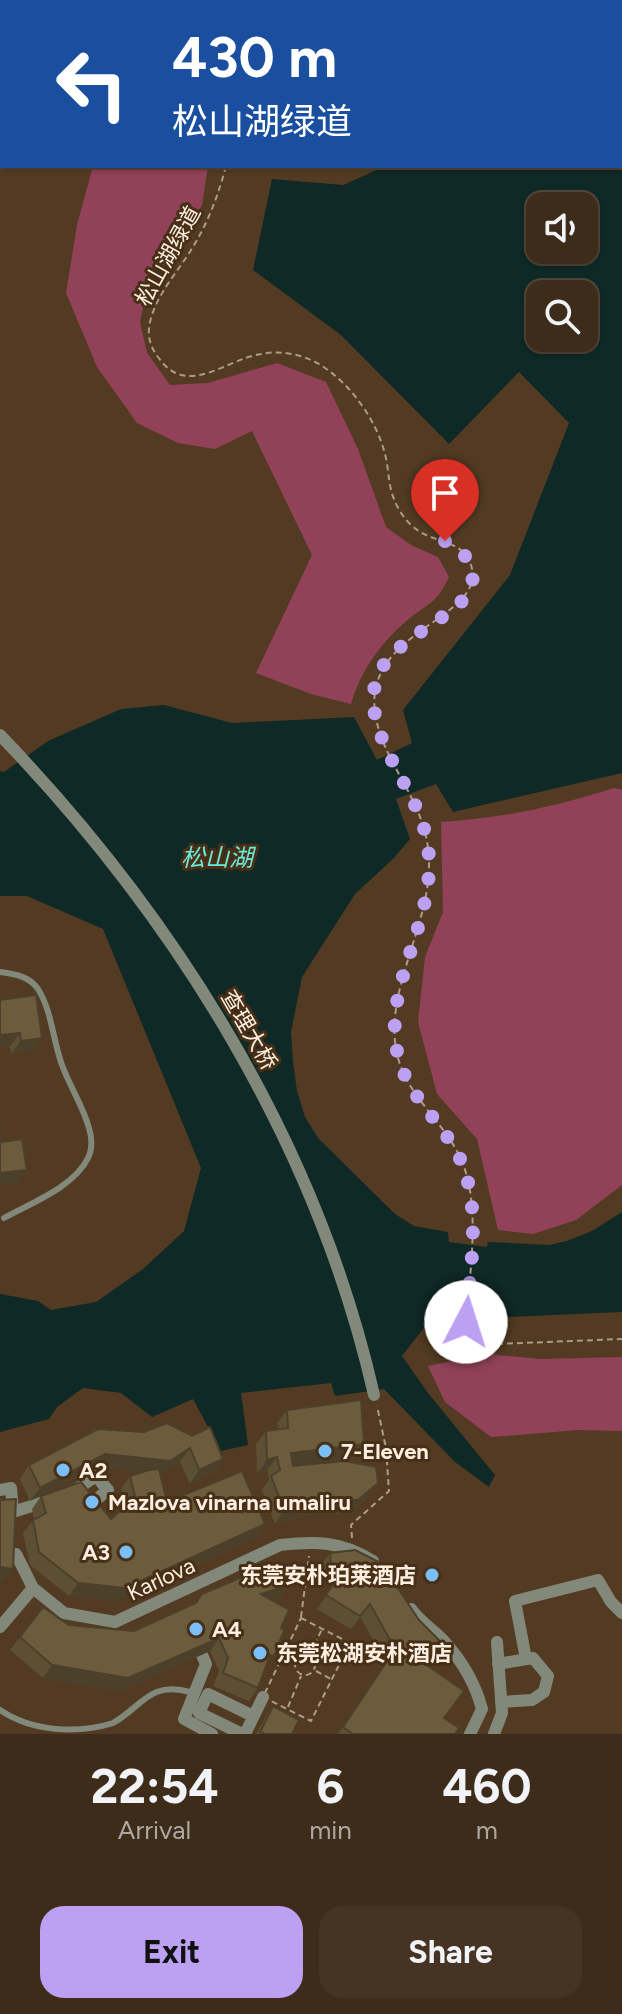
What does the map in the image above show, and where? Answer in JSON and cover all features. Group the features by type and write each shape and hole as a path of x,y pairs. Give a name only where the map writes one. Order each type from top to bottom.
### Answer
{"street":[{"name":"查理大桥","path":"0,735 40,776 125,881 184,960 222,1021 288,1147 335,1257 363,1345 374,1395"},
{"path":"0,1490 11,1488 13,1512 71,1493 96,1476 108,1490 97,1509 79,1488"},
{"name":"Karlova","path":"33,1588 64,1613 115,1622 162,1595 180,1599 280,1545 309,1542 352,1548"},
{"path":"352,1548 382,1566"},
{"path":"0,1627 33,1588 16,1554"},
{"path":"526,1659 515,1601 598,1580 611,1602 622,1613"},
{"path":"404,1599 419,1621 442,1639 477,1689 482,1709 470,1734"},
{"path":"494,1734 502,1713 497,1642"},
{"path":"202,1655 206,1664 197,1695 184,1719 212,1734"},
{"path":"498,1664 533,1658 548,1676 544,1692 532,1700 501,1702"},
{"path":"197,1695 208,1694 253,1716"},
{"path":"197,1695 199,1713 244,1734 263,1697"}],"lane":[{"path":"0,972 26,977 37,988 47,1009 62,1065 81,1105 93,1143 88,1158 73,1177 4,1218"},
{"path":"0,1710 33,1728 77,1733 113,1724 140,1700 156,1692 170,1688 197,1695"}],"path":[{"name":"松山湖绿道","path":"225,168 203,230 153,309 148,327 154,353 163,365 190,377 209,374 262,353 298,354 320,365 365,409 386,456 394,501 407,521 426,535 457,546 472,565 473,579 467,595 458,605 407,639 391,656 376,684 375,714 392,757 412,794 428,841 430,864 425,900 396,1012 397,1052 413,1092 448,1138 463,1164 471,1206 465,1345"},
{"path":"447,1346 622,1339"},
{"path":"352,1548 351,1525 389,1491 386,1448 374,1395"},
{"path":"301,1618 350,1643 311,1721 263,1697 301,1618 310,1564"},
{"path":"309,1655 322,1629"},
{"path":"284,1653 296,1660"},
{"path":"302,1675 295,1666 296,1660 309,1655"},
{"path":"302,1675 315,1671 316,1665 309,1655"},
{"path":"315,1671 331,1679"},
{"path":"287,1709 302,1675"}],"shaded area":[{"path":"92,168 208,168 202,205 173,256 148,284 140,322 147,353 170,385 208,383 277,363 326,382 358,449 386,527 411,545 438,557 449,577 445,585 429,604 382,646 367,667 351,704 311,694 256,673 312,555 252,431 215,449 178,443 137,423 97,367 66,293 77,225"},
{"path":"614,788 622,790 622,1185 576,1220 533,1234 498,1230 477,1139 437,1094 418,1022 425,957 443,912 441,822 529,811"},
{"path":"487,1354 541,1359 622,1357 622,1431 578,1430 491,1437 445,1402 428,1366"}],"water":[{"name":"松山湖","path":"381,168 622,168 622,773 453,812 436,784 396,799 410,839 355,894 302,977 291,1032 297,1091 305,1117 318,1138 395,1214 414,1226 448,1232 449,1242 487,1247 488,1242 549,1245 592,1231 622,1212 622,1312 487,1318 483,1303 484,1288 473,1281 454,1281 446,1287 444,1313 430,1320 402,1356 495,1475 489,1487 455,1462 384,1389 335,1396 331,1383 241,1393 248,1445 221,1451 193,1399 152,1417 121,1393 83,1388 57,1407 49,1419 0,1432 0,1294 38,1301 51,1310 96,1302 143,1269 184,1231 201,1168 103,929 27,896 0,896 0,771 4,772 48,741 121,709 164,705 232,723 354,717 377,760 412,743 403,710 510,575 569,423 519,372 449,444 341,335 253,270 272,179 343,185"}],"building":[{"path":"36,995 42,1038 21,1041 20,1033 0,1035 0,1000"},
{"path":"0,1130 2,1142 22,1139 27,1170 0,1173"},
{"path":"361,1400 364,1444 291,1453 293,1466 345,1461 376,1467 378,1483 358,1500 325,1500 284,1510 271,1476 280,1470 277,1457 267,1460 266,1431 288,1428 287,1410"},
{"path":"167,1423 192,1436 210,1427 223,1459 199,1470 190,1448 170,1461 105,1454 40,1488 29,1465 98,1429 144,1432"},
{"name":"A3","path":"159,1469 167,1502 242,1471 265,1524 125,1588 78,1583 39,1552 33,1520 46,1513 41,1496 81,1482 111,1519 135,1497 130,1476"},
{"path":"16,1499 13,1569 0,1567 0,1500"},
{"path":"355,1550 381,1563 419,1620 443,1644 428,1666 464,1691 444,1718 459,1728 455,1734 353,1734 343,1727 395,1649 370,1604 360,1616 326,1595 340,1575 339,1568 331,1567 330,1553"},
{"path":"280,1566 289,1585 261,1594 289,1610 274,1656 270,1655 258,1688 223,1673 228,1658 219,1638 128,1678 52,1665 20,1637 43,1607 69,1625 134,1631 196,1603 202,1594 257,1571"},
{"path":"273,1706 299,1720 292,1734 260,1732"}],"place":[{"name":"7-Eleven","path":"325,1451"},
{"name":"A2","path":"63,1470"},
{"name":"Mazlova vinarna umaliru","path":"92,1502"},
{"name":"A3","path":"126,1552"},
{"name":"东莞安朴珀莱酒店","path":"432,1575"},
{"name":"A4","path":"196,1629"},
{"name":"东莞松湖安朴酒店","path":"260,1653"}],"route":[{"path":"445,541 457,546 467,556 472,565 471,587 458,605 407,639 391,656 380,673 374,696 375,714 384,743 412,794 428,841 428,882 400,991 395,1032 403,1072 413,1092 463,1164 471,1206 466,1322"}]}
